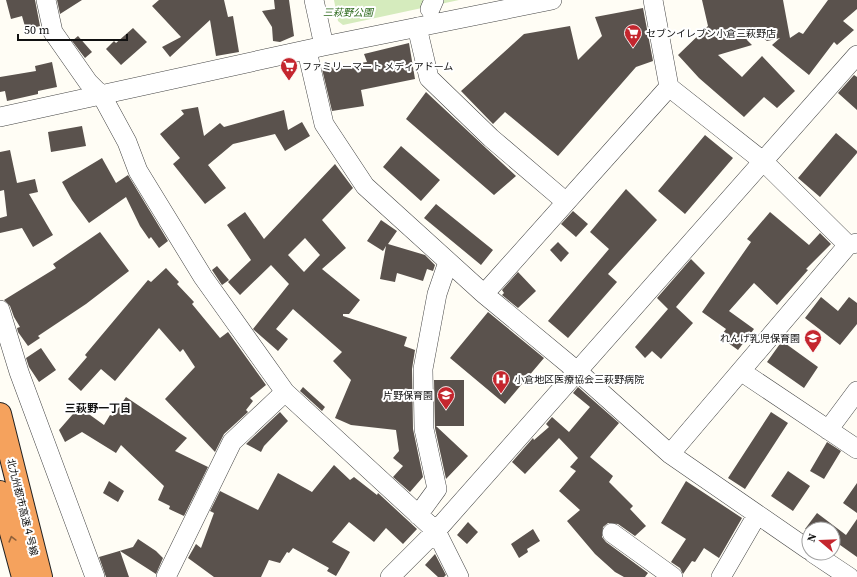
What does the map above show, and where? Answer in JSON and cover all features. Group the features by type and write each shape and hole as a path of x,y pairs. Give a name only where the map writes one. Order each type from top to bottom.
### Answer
{"highway":[{"name":"北九州都市高速４号線","path":"0,414 41,577"},
{"name":"北九州都市高速４号線","path":"0,492 23,577"}],"street":[{"path":"46,0 53,32 88,82 102,96 127,142 138,171 203,277 285,392 436,531 459,577"},
{"path":"314,0 315,49 324,124 365,186 484,294 578,371 670,454 801,545"},
{"path":"0,117 418,27 552,0"},
{"path":"653,0 669,87 764,162 852,244 670,454"},
{"path":"418,27 429,78 491,138 566,202"},
{"path":"390,577 436,531 764,162 857,55"},
{"path":"484,294 669,87"},
{"path":"418,515 437,489 424,429 423,369 437,294 448,262"},
{"path":"0,310 19,372 95,577"},
{"path":"742,372 857,449"},
{"path":"828,430 857,391"},
{"path":"166,577 232,442 285,392"},
{"path":"721,577 757,515"},
{"path":"612,534 673,577"},
{"path":"825,561 848,577"}],"green space":[{"name":"三萩野公園","path":"334,0 459,0 343,25 338,21"}],"building":[{"path":"6,0 35,0 40,26 26,30 22,16 11,19"},
{"path":"57,0 82,0 60,14"},
{"path":"159,0 224,0 228,17 233,16 239,52 216,56 210,20 170,57 162,47 181,37 152,6"},
{"path":"274,0 289,0 294,36 280,42 273,41 272,27 262,11 275,9"},
{"path":"702,0 783,0 790,38 799,32 803,34 828,0 857,0 857,9 843,21 854,30 837,45 834,42 809,75 772,45 780,38 767,41 755,32 747,40 752,45 718,55 742,77 762,56 795,91 777,108 764,97 744,117 699,78 678,55 708,26"},
{"path":"643,8 653,61 636,67 558,156 505,112 493,124 461,91 524,34 570,26 578,60 602,36 595,17"},
{"path":"133,28 147,42 121,65 106,49 114,41 116,43"},
{"path":"78,36 92,52 85,58 72,41"},
{"path":"409,43 415,79 361,90 364,106 332,111 322,69 367,62 364,54"},
{"path":"52,62 57,87 38,91 38,94 7,101 5,91 0,92 0,77 36,71 35,66"},
{"path":"854,75 857,77 857,110 838,93"},
{"path":"426,92 516,176 494,195 406,119"},
{"path":"198,107 204,136 220,123 224,127 284,110 288,130 302,122 310,136 285,151 275,134 233,144 208,165 226,188 205,204 173,164 180,158 160,134 184,114 181,110"},
{"path":"82,126 86,146 51,152 48,132"},
{"path":"836,133 857,151 857,153 820,197 798,178"},
{"path":"705,135 733,158 685,214 658,191"},
{"path":"401,146 440,180 421,201 383,167"},
{"path":"10,150 17,183 35,179 38,192 29,194 53,235 33,247 22,228 0,233 0,218 7,216 4,190 0,191 0,152"},
{"path":"102,158 116,183 128,175 168,241 159,248 151,237 149,239 140,226 126,197 89,223 72,200 62,182"},
{"path":"335,164 353,188 322,220 346,248 322,269 360,300 349,314 343,314 343,316 407,337 404,346 415,350 412,369 413,429 423,477 410,492 393,477 403,466 393,458 399,451 396,430 351,425 335,418 351,380 333,361 342,352 293,309 276,329 288,339 278,351 253,329 289,284 271,265 240,295 228,282 251,260 227,225 245,212 264,239","holes":["305,238 320,255 304,272 288,255"]},
{"path":"626,189 657,220 608,274 617,282 568,338 548,321 609,249 590,232"},
{"path":"436,204 493,250 481,265 424,218"},
{"path":"573,211 588,224 576,237 561,224"},
{"path":"770,212 809,245 820,233 831,244 806,269 808,270 777,305 754,283 729,311 754,329 738,350 720,337 726,329 702,312 751,242 747,239"},
{"path":"381,220 397,231 388,244 425,255 435,265 433,271 427,269 423,281 397,273 395,282 380,279 386,246 383,251 367,241"},
{"path":"100,232 129,271 86,304 38,336 40,338 28,346 18,332 17,328 20,327 10,306 4,300 56,268 53,264"},
{"path":"558,242 569,253 561,262 550,250"},
{"path":"691,259 705,273 676,307 693,323 661,359 652,351 645,358 635,347 668,309 657,298"},
{"path":"217,266 229,280 222,285 212,270"},
{"path":"166,268 179,282 177,284 194,302 192,304 220,338 228,332 266,385 250,398 253,401 246,410 248,412 224,434 215,452 165,399 195,367 183,349 180,352 159,328 115,381 101,369 81,391 68,379 87,357 85,355 148,280 151,282"},
{"path":"518,272 536,291 518,308 502,295 504,293 502,290"},
{"path":"821,297 838,311 849,297 857,303 857,324 840,345 805,318"},
{"path":"488,312 544,358 505,404 450,358"},
{"path":"782,341 818,367 804,388 767,362"},
{"path":"41,348 56,370 39,382 29,367 26,358"},
{"path":"434,380 464,380 464,426 436,426 468,456 446,479 435,428"},
{"path":"303,387 325,407 322,411 300,391"},
{"path":"578,387 619,423 590,457 613,476 609,482 633,506 630,509 646,526 635,536 618,524 608,523 603,527 602,537 606,542 648,573 645,577 624,577 615,572 595,554 567,521 580,510 559,491 576,471 570,467 578,458 559,438 525,474 512,462 533,438 534,440 549,427 546,424 552,417 569,432 590,407 573,393"},
{"path":"126,397 187,438 175,451 208,467 184,516 169,509 170,506 158,500 164,486 121,445 116,453 82,432 65,442 59,430 79,407 104,425 110,415 113,416"},
{"path":"280,412 288,421 264,446 261,452 246,444"},
{"path":"771,412 788,423 745,489 728,478"},
{"path":"827,442 841,451 824,479 810,471"},
{"path":"334,465 350,480 354,477 377,495 378,493 417,529 403,544 386,528 374,542 349,522 332,542 350,552 336,576 327,571 329,568 293,548 289,553 287,552 280,563 269,560 261,577 214,577 188,558 196,544 201,548 214,513 210,511 220,491 258,510 278,473 312,492"},
{"path":"788,471 810,486 793,511 771,496"},
{"path":"109,481 124,491 118,502 103,493"},
{"path":"686,481 742,518 719,558 704,548 695,562 692,561 683,574 680,568 671,562 686,539 661,523"},
{"path":"857,483 857,513 843,503"},
{"path":"817,513 828,521 811,521"},
{"path":"857,519 857,557 841,546 841,531 846,535"},
{"path":"468,522 478,532 467,544 457,535"},
{"path":"533,529 540,541 527,549 528,552 519,558 511,544"},
{"path":"138,539 156,551 163,558 156,574 120,551 129,577 106,577 99,557 133,547"},
{"path":"435,554 446,575 444,577 438,577 425,565"}],"place":[{"name":"セブンイレブン小倉三萩野店","path":"633,48"},
{"name":"ファミリーマート メディアドーム","path":"289,81"},
{"name":"れんげ乳児保育園","path":"813,353"},
{"name":"小倉地区医療協会三萩野病院","path":"501,394"},
{"name":"片野保育園","path":"446,410"}],"district":[{"name":"三萩野一丁目","path":"98,408"}]}
